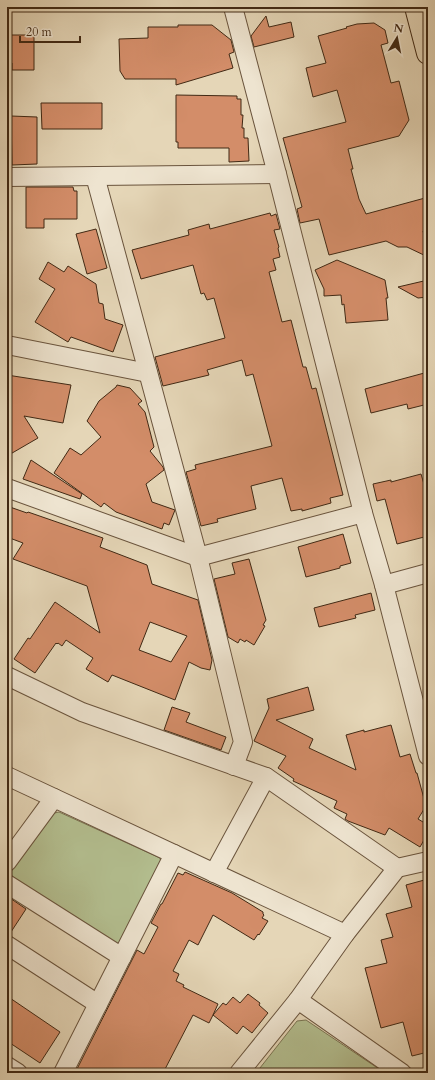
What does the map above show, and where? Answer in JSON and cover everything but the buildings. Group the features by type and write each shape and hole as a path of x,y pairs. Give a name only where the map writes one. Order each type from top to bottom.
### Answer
{"main road":[{"path":"416,7 428,53"}],"street":[{"path":"233,7 278,174 363,513 384,585 428,756"},
{"path":"7,177 278,174"},
{"path":"95,176 198,557 243,742 234,766"},
{"path":"7,345 148,373"},
{"path":"7,488 198,557 363,513"},
{"path":"384,585 428,573"},
{"path":"7,676 82,712 266,777 397,868"},
{"path":"7,776 345,934"},
{"path":"214,873 266,777"},
{"path":"7,862 54,798"},
{"path":"63,1073 174,854"},
{"path":"239,1073 298,1000 345,934 397,868 428,861"},
{"path":"7,884 122,958"},
{"path":"7,945 98,1004"},
{"path":"298,1000 402,1073"},
{"path":"7,1066 18,1073"}],"green space":[{"path":"59,812 160,858 162,867 119,944 111,945 9,875 10,869 50,814"},
{"path":"306,1020 385,1073 256,1073 297,1021"}]}
